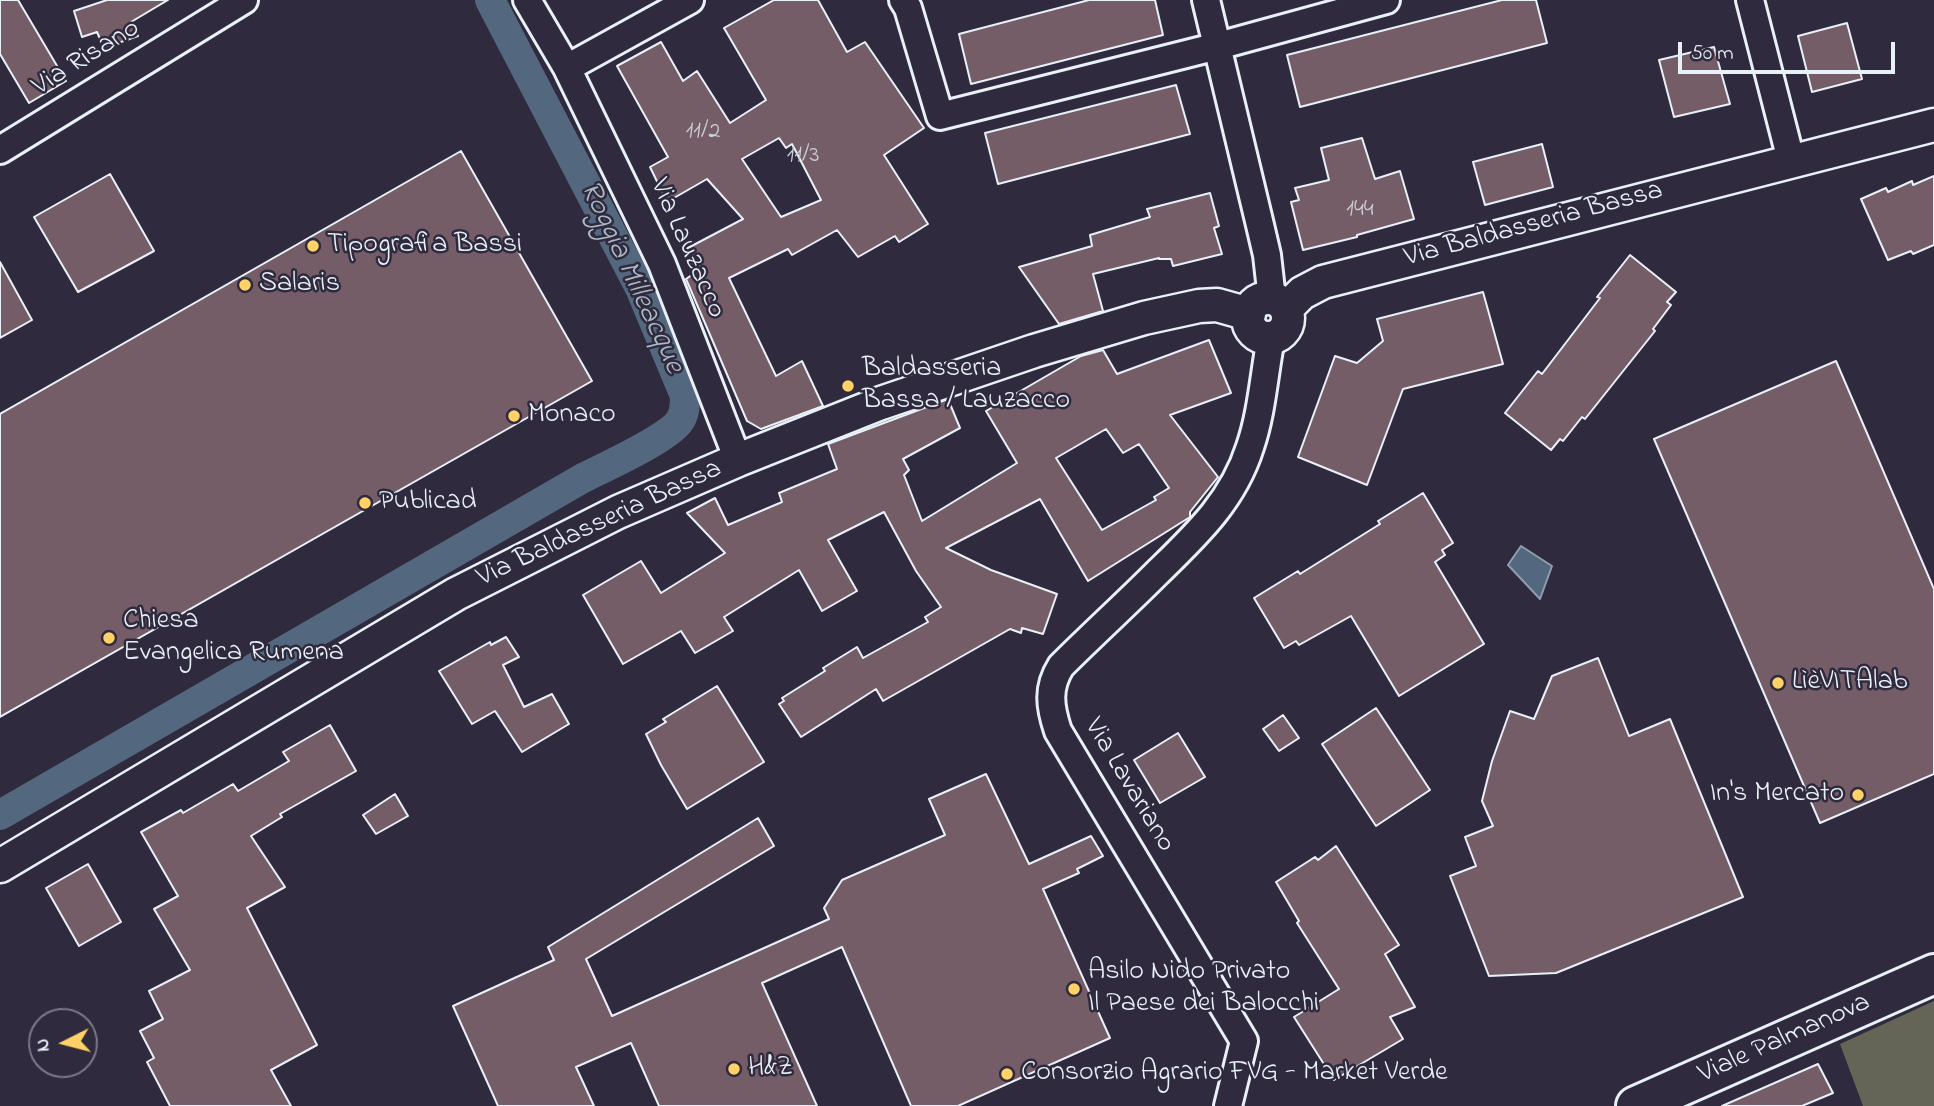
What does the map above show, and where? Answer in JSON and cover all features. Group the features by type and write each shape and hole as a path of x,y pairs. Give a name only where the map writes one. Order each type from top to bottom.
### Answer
{"main road":[{"name":"Viale Palmanova","path":"1636,1106 1934,974"}],"street":[{"name":"Via Risano","path":"0,150 244,0"},
{"name":"Via Lauzacco","path":"527,0 567,68 662,264 738,460"},
{"path":"567,68 690,0"},
{"path":"903,0 908,8 940,116 1218,46 1386,0"},
{"path":"1206,0 1264,245 1269,307 1251,328 1263,337 1271,338"},
{"path":"1749,0 1791,160"},
{"name":"Via Baldasseria Bassa","path":"0,866 456,594 618,512 881,403 1034,351 1144,318 1208,306 1269,307 1323,282 1934,124"},
{"name":"Via Lavariano","path":"1228,1106 1244,1041 1058,730 1050,696 1052,680 1061,666 1196,535 1218,511 1236,483 1250,449 1259,412 1271,338"}],"green space":[{"path":"1934,1001 1934,1106 1863,1106 1840,1044"}],"water":[{"path":"1521,546 1552,566 1540,599 1508,565"}],"building":[{"path":"0,0 18,0 66,81 29,103 0,54"},
{"path":"107,0 168,0 131,22 138,36 104,48 97,32 82,37 74,11"},
{"path":"774,0 818,0 847,52 865,42 924,128 884,155 928,224 899,242 895,236 858,257 837,230 792,255 788,249 729,278 776,376 802,361 823,406 761,429 747,421 686,279 696,272 684,250 743,219 707,179 667,202 650,167 668,157 617,66 661,42 683,81 697,71 730,123 766,100 724,28","holes":["779,138 786,148 792,144 821,200 781,217 742,159"]},
{"path":"1089,0 1155,0 1163,35 971,84 959,34"},
{"path":"1502,0 1536,0 1547,43 1300,107 1287,55"},
{"path":"1847,23 1862,79 1812,92 1798,36"},
{"path":"1714,47 1730,104 1674,117 1659,60"},
{"path":"1176,85 1190,134 998,184 985,133"},
{"path":"1362,138 1375,179 1400,171 1414,219 1303,250 1291,202 1299,200 1295,188 1329,180 1321,148"},
{"path":"1542,144 1553,187 1485,205 1473,162"},
{"path":"461,151 592,381 0,717 0,414"},
{"path":"110,174 154,251 78,292 34,217"},
{"path":"1934,176 1934,245 1888,260 1861,199 1886,188 1888,192 1912,181 1913,185"},
{"path":"1210,193 1219,226 1214,228 1222,254 1173,266 1171,259 1159,258 1093,274 1103,311 1059,324 1019,267 1092,246 1090,235 1150,217 1147,209"},
{"path":"1630,255 1676,292 1667,302 1671,305 1653,329 1655,331 1585,419 1582,417 1563,441 1560,439 1551,450 1505,413 1538,371 1542,374"},
{"path":"0,262 32,320 0,338"},
{"path":"1483,292 1503,364 1403,389 1367,485 1298,457 1335,356 1357,363 1383,341 1377,319"},
{"path":"1209,340 1231,393 1170,415 1218,477 1190,512 1190,517 1088,581 1040,499 946,548 991,570 1057,594 1043,634 1022,628 1021,633 1010,629 883,701 876,689 801,737 779,704 784,701 782,698 857,647 863,658 928,622 925,617 941,607 916,571 884,512 828,540 857,591 822,611 799,570 724,617 733,631 695,653 681,631 623,664 583,595 641,561 661,593 725,553 687,513 715,498 728,525 782,502 779,493 837,469 828,444 948,399 960,428 903,459 909,470 904,475 922,521 1017,463 986,411 1081,356 1103,350 1117,374","holes":["1106,429 1123,453 1139,444 1169,488 1154,497 1156,500 1102,530 1056,458"]},
{"path":"1836,361 1934,589 1934,774 1820,823 1654,439"},
{"path":"1423,493 1453,543 1442,550 1445,555 1435,562 1484,644 1399,696 1351,616 1299,645 1296,641 1284,648 1254,598 1298,571 1300,574 1380,524 1378,521"},
{"path":"506,637 519,657 503,665 524,707 552,694 569,724 522,752 495,711 472,724 439,671 490,642 491,645"},
{"path":"1598,658 1629,736 1670,719 1743,897 1556,973 1489,976 1450,876 1476,866 1465,837 1493,826 1482,801 1492,761 1510,711 1534,719 1552,676"},
{"path":"717,686 764,762 687,809 646,734 666,722 663,719"},
{"path":"1376,708 1430,790 1376,826 1322,744"},
{"path":"1283,715 1299,738 1279,751 1263,729"},
{"path":"330,725 356,771 280,814 282,817 251,836 285,887 247,908 317,1045 271,1070 291,1106 170,1106 147,1062 154,1058 140,1031 163,1019 149,991 190,970 154,909 178,896 141,832 181,810 183,813 233,784 238,791 289,761 283,752"},
{"path":"1178,733 1205,777 1160,803 1134,760"},
{"path":"986,774 1029,864 1091,836 1103,856 1077,869 1079,873 1043,889 1110,1038 958,1106 911,1106 842,947 762,983 817,1106 659,1106 631,1043 576,1067 594,1106 498,1106 453,1006 554,960 548,947 758,818 774,846 586,959 612,1016 829,919 824,908 842,880 945,835 929,799"},
{"path":"395,794 408,816 376,834 363,815"},
{"path":"1336,846 1399,945 1385,954 1415,1007 1390,1017 1403,1039 1334,1080 1294,1017 1339,989 1297,923 1299,921 1276,882 1315,857 1318,860"},
{"path":"88,864 121,922 79,946 46,888"},
{"path":"1818,1064 1833,1093 1802,1106 1722,1106"}],"waterway":[{"name":"Roggia Milleacque","path":"0,815 583,478 648,445 672,429 681,419 685,396 640,288 490,0"}],"place":[{"name":"Tipografia Bassi","path":"313,246"},
{"name":"Salaris","path":"245,285"},
{"name":"Baldasseria Bassa / Lauzacco","path":"848,386"},
{"name":"Monaco","path":"514,416"},
{"name":"Publicad","path":"365,503"},
{"name":"Chiesa Evangelica Rumena","path":"109,638"},
{"name":"LìèVITAlab","path":"1778,683"},
{"name":"In's Mercato","path":"1858,795"},
{"name":"Asilo Nido Privato Il Paese dei Balocchi","path":"1074,989"},
{"name":"H&Z","path":"734,1069"},
{"name":"Consorzio Agrario FVG - Market Verde","path":"1007,1074"}]}
